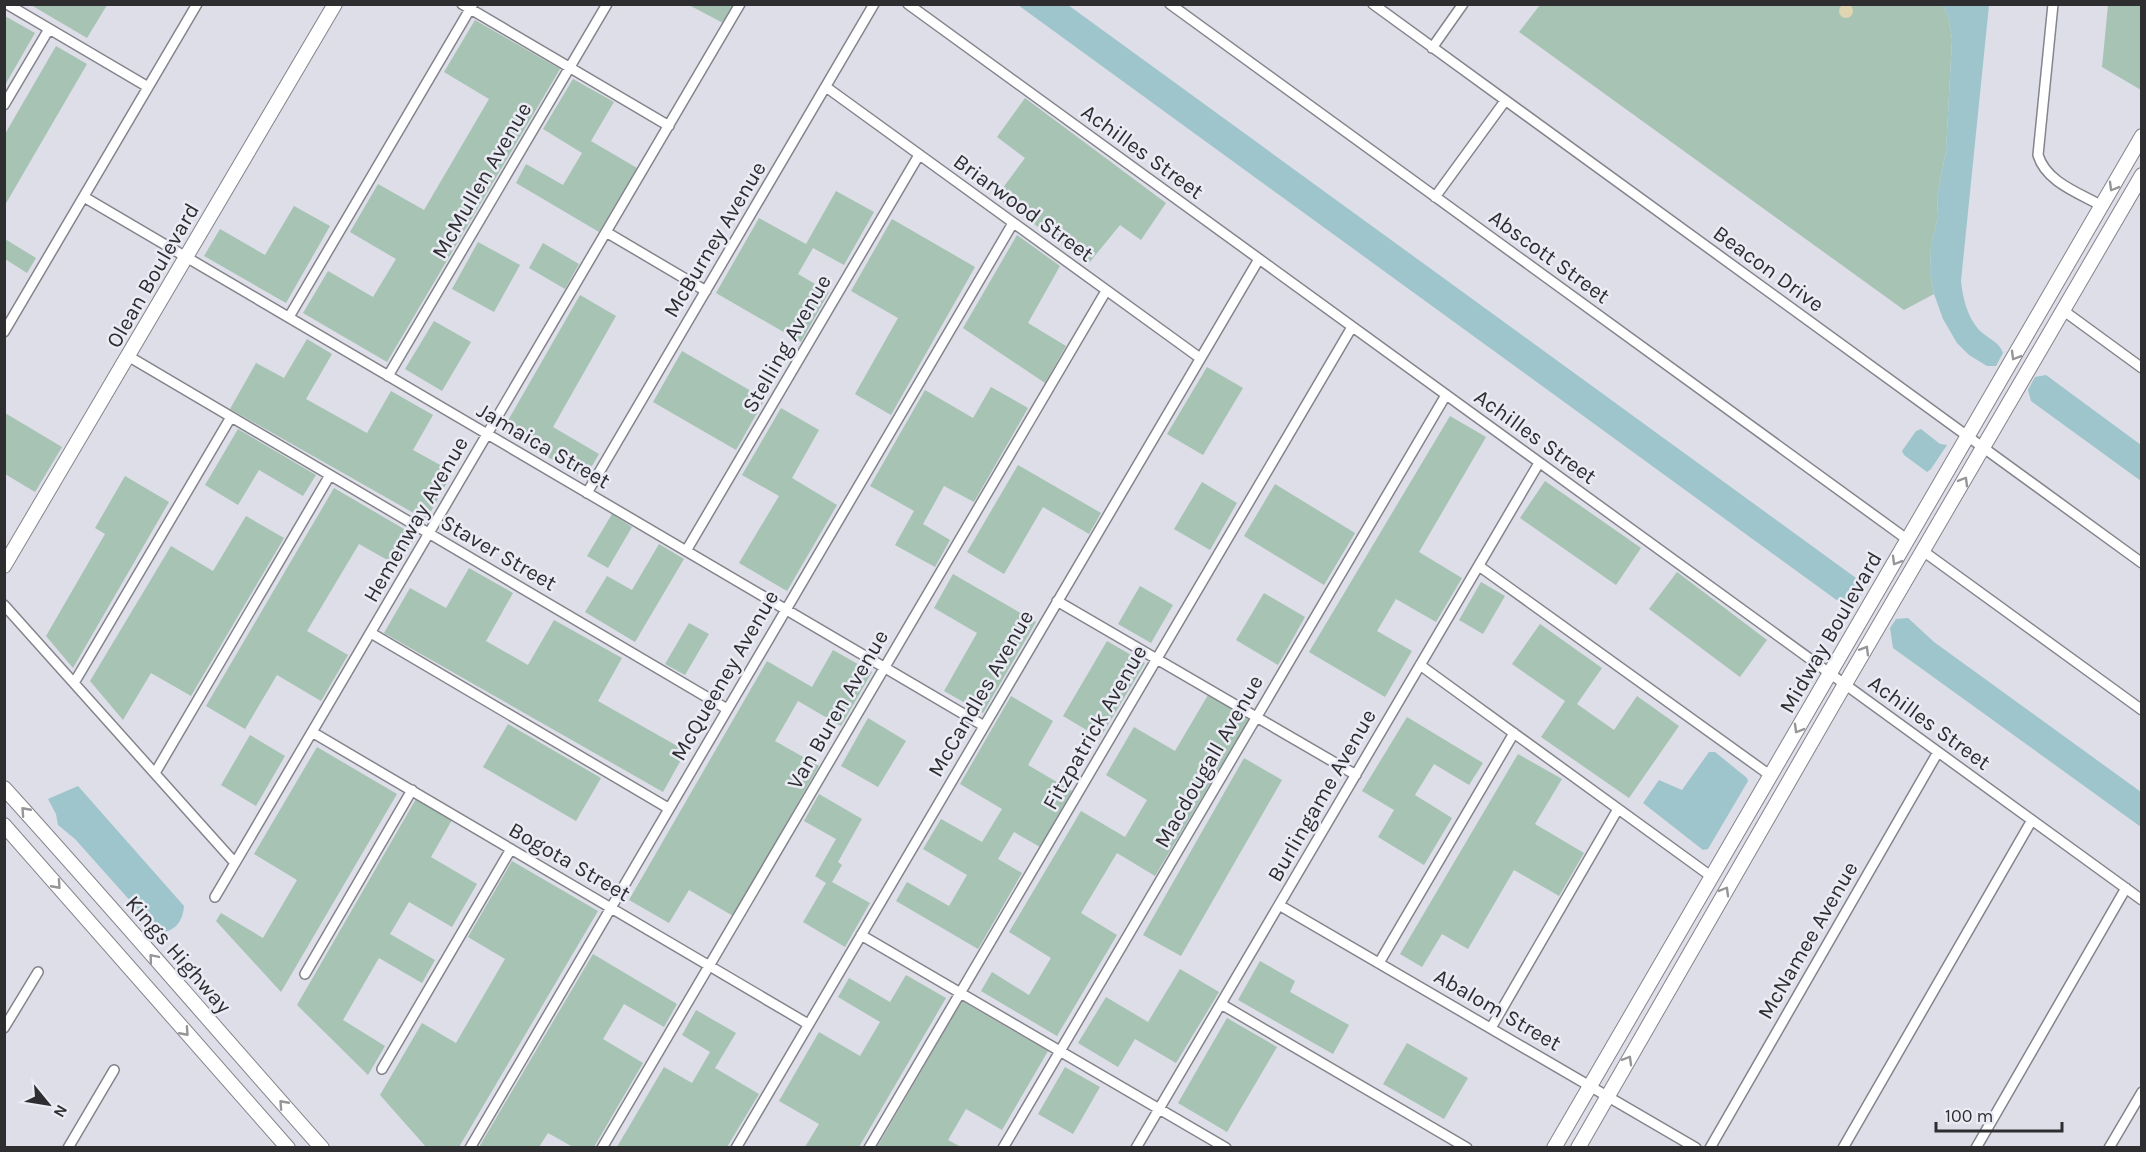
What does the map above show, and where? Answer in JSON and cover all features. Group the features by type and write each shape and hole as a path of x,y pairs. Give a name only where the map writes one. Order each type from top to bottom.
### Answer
{"street":[{"path":"7,4 148,87"},
{"path":"4,332 197,4"},
{"name":"Olean Boulevard","path":"4,566 335,4"},
{"name":"McMullen Avenue","path":"388,376 607,4"},
{"name":"Hemenway Avenue","path":"215,897 740,4"},
{"name":"McBurney Avenue","path":"587,493 874,4"},
{"name":"Achilles Street","path":"908,4 2142,900"},
{"name":"Abscott Street","path":"1170,4 1908,540"},
{"name":"Beacon Drive","path":"1373,4 2142,563"},
{"path":"1432,48 1463,4"},
{"path":"2053,4 2038,155 2042,167 2050,176 2102,206"},
{"path":"289,317 468,6 669,126"},
{"path":"4,105 49,29"},
{"name":"Briarwood Street","path":"826,87 1200,358"},
{"path":"1435,197 1505,101"},
{"name":"Midway Boulevard","path":"1554,1148 2142,136"},
{"name":"Stelling Avenue","path":"686,551 919,155"},
{"name":"Midway Boulevard","path":"1578,1148 2142,175"},
{"name":"Jamaica Street","path":"84,197 984,726"},
{"name":"McQueeney Avenue","path":"470,1148 1013,223"},
{"path":"606,232 706,291"},
{"name":"McCandles Avenue","path":"736,1148 1259,259"},
{"name":"Van Buren Avenue","path":"602,1148 1106,291"},
{"path":"2064,311 2142,368"},
{"name":"Fitzpatrick Avenue","path":"869,1148 1352,327"},
{"name":"Staver Street","path":"128,356 727,709"},
{"name":"Macdougall Avenue","path":"1003,1148 1446,395"},
{"path":"74,683 231,417"},
{"name":"Burlingame Avenue","path":"1136,1148 1539,463"},
{"path":"154,773 330,475"},
{"path":"1923,551 2142,710"},
{"path":"1479,566 1771,776"},
{"path":"1057,601 1356,775"},
{"path":"4,605 235,863"},
{"path":"371,633 668,808"},
{"path":"1420,665 1712,877"},
{"name":"Bogota Street","path":"312,732 808,1024"},
{"path":"1379,963 1514,733"},
{"name":"McNamee Avenue","path":"1710,1148 1938,752"},
{"name":"Kings Highway","path":"4,788 92,884 321,1148"},
{"path":"304,974 412,790"},
{"path":"1491,1028 1618,809"},
{"path":"1843,1148 2032,820"},
{"name":"Kings Highway","path":"4,825 288,1148"},
{"path":"382,1069 511,849"},
{"path":"1976,1148 2126,888"},
{"name":"Abalom Street","path":"1279,905 1696,1148"},
{"path":"861,935 1226,1148"},
{"path":"4,1028 38,972"},
{"path":"1221,1004 1467,1148"},
{"path":"68,1148 114,1070"},
{"path":"2109,1148 2142,1092"}],"green space":[{"path":"31,5 107,5 87,38"},
{"path":"689,5 733,5 723,23"},
{"path":"1540,5 1943,5 1948,16 1952,39 1946,151 1937,196 1938,217 1931,245 1930,273 1934,294 1904,310 1519,32"},
{"path":"2108,5 2141,5 2141,90 2102,67"},
{"path":"5,16 35,33 5,85"},
{"path":"475,20 560,69 387,362 303,313 328,271 373,297 396,259 350,232 378,184 424,210 489,99 444,72"},
{"path":"56,46 87,64 5,205 5,134"},
{"path":"573,79 614,102 591,141 637,168 599,232 516,183 526,164 563,185 582,153 543,129"},
{"path":"1025,98 1166,203 1141,240 1120,225 1089,263 996,197 1025,158 997,137"},
{"path":"836,191 874,212 844,265 813,248 798,274 829,292 801,342 716,293 759,218 806,244"},
{"path":"294,206 330,226 286,303 204,256 220,229 265,255"},
{"path":"892,219 975,267 891,415 855,394 898,318 851,291"},
{"path":"1017,235 1060,266 1028,323 1066,346 1045,383 963,328"},
{"path":"5,239 36,258 27,273 5,259"},
{"path":"478,242 520,265 494,312 452,289"},
{"path":"543,243 579,264 565,289 529,268"},
{"path":"580,295 616,316 553,427 599,454 585,478 502,431"},
{"path":"434,321 471,342 442,391 405,369"},
{"path":"307,339 332,354 306,399 367,433 391,391 433,415 413,450 453,472 426,520 230,409 256,363 284,378"},
{"path":"682,351 765,399 736,450 653,402"},
{"path":"1207,367 1243,388 1203,455 1167,434"},
{"path":"991,387 1028,408 974,502 944,486 923,524 950,540 935,567 895,545 914,511 870,486 925,390 973,418"},
{"path":"781,408 819,430 792,478 837,505 787,591 739,563 779,496 742,475"},
{"path":"5,413 62,447 35,492 5,474"},
{"path":"1450,416 1486,437 1419,552 1462,578 1436,622 1396,599 1377,631 1412,651 1385,697 1309,652"},
{"path":"238,429 316,475 303,496 259,470 238,505 205,485"},
{"path":"1018,465 1101,513 1089,534 1043,507 1004,574 967,552"},
{"path":"125,476 169,502 73,668 46,636 105,534 95,528"},
{"path":"1545,481 1641,548 1616,585 1520,518"},
{"path":"1202,482 1237,503 1210,550 1174,529"},
{"path":"1275,484 1355,533 1324,585 1244,536"},
{"path":"334,488 416,536 398,566 359,544 307,631 348,655 321,701 277,675 245,729 206,706"},
{"path":"612,514 632,527 608,568 587,556"},
{"path":"246,516 284,538 191,696 151,673 123,720 90,681 171,546 213,571"},
{"path":"659,544 684,559 635,642 585,612 607,576 632,590"},
{"path":"469,568 513,593 486,641 528,665 554,620 622,658 598,701 686,751 663,792 384,633 410,588 446,608"},
{"path":"1677,572 1767,640 1740,677 1649,609"},
{"path":"953,574 1036,622 983,713 944,691 977,633 934,608"},
{"path":"1481,582 1505,596 1483,634 1459,620"},
{"path":"1140,586 1173,605 1151,643 1118,624"},
{"path":"1264,593 1305,617 1278,665 1236,640"},
{"path":"689,623 709,634 685,675 665,664"},
{"path":"1540,624 1602,668 1577,704 1614,730 1637,696 1679,726 1629,798 1541,737 1565,701 1512,664"},
{"path":"1107,641 1145,663 1100,738 1063,716"},
{"path":"833,650 872,672 841,726 798,701 775,741 819,766 733,916 689,890 669,923 629,900 767,661 812,687"},
{"path":"1208,695 1249,719 1155,876 1117,853 1081,913 1117,935 1057,1036 981,991 992,972 1029,995 1051,958 1009,932 1081,811 1125,837 1147,800 1106,775 1134,727 1175,751"},
{"path":"1011,696 1053,721 1028,765 1072,791 1040,847 1014,832 998,859 1022,873 978,949 896,901 907,882 949,906 967,875 923,849 941,819 982,842 1002,809 960,784"},
{"path":"1407,717 1483,763 1469,785 1434,764 1415,795 1452,818 1424,865 1378,837 1394,810 1362,791"},
{"path":"868,718 906,741 878,787 841,766"},
{"path":"508,724 601,778 576,821 483,767"},
{"path":"250,735 285,756 256,806 221,785"},
{"path":"317,747 397,794 281,992 216,921 221,913 263,938 297,880 254,854"},
{"path":"1518,754 1562,779 1535,824 1584,853 1559,896 1514,870 1468,949 1442,934 1422,967 1400,954"},
{"path":"1244,758 1282,780 1181,956 1143,935"},
{"path":"819,794 862,819 838,862 842,865 832,882 870,903 845,947 803,922 826,883 815,876 836,839 804,821"},
{"path":"416,799 452,820 431,857 477,884 452,927 409,902 390,934 435,960 422,983 379,958 343,1020 385,1046 368,1075 297,1005"},
{"path":"512,861 598,911 459,1147 426,1147 380,1095 422,1023 456,1043 505,959 468,937"},
{"path":"593,954 677,1004 664,1027 624,1004 603,1039 643,1063 594,1147 573,1147 548,1133 539,1147 479,1147"},
{"path":"1260,961 1295,981 1290,992 1349,1025 1333,1054 1238,1000"},
{"path":"1180,969 1219,992 1176,1063 1135,1039 1118,1067 1078,1043 1106,997 1148,1022"},
{"path":"906,975 946,998 859,1147 805,1147 819,1124 779,1101 819,1032 860,1056 880,1022 838,997 849,978 890,1002"},
{"path":"962,1001 1048,1051 1002,1130 966,1109 948,1140 961,1147 877,1147"},
{"path":"696,1010 736,1033 715,1068 759,1094 727,1147 617,1147 664,1067 692,1083 710,1052 682,1035"},
{"path":"1227,1018 1277,1047 1227,1132 1178,1103"},
{"path":"1407,1043 1468,1078 1444,1119 1383,1084"},
{"path":"1065,1067 1100,1087 1073,1134 1038,1114"}],"sand":[{"path":"1843,4 1849,4 1853,11 1849,18 1843,18 1839,14 1839,8"}],"water":[{"path":"1018,5 1068,5 1856,578 1861,596 1856,603 1842,604"},
{"path":"1943,5 1989,5 1961,281 1964,301 1971,319 2003,353 1996,366 1987,366 1969,355 1957,343 1943,319 1934,294 1930,273 1931,245 1938,217 1937,196 1946,151 1952,39 1948,16"},
{"path":"2046,375 2141,445 2141,481 2031,401 2028,390 2035,377"},
{"path":"1921,429 1940,444 1947,445 1927,472 1902,451 1916,431"},
{"path":"1908,618 1934,642 2141,792 2141,827 1893,648 1890,628 1896,619"},
{"path":"1709,752 1715,752 1748,781 1708,849 1703,850 1643,803 1659,780 1682,790"},
{"path":"78,786 184,906 180,922 169,931 158,932 75,839 58,825 56,814 48,799"}]}
